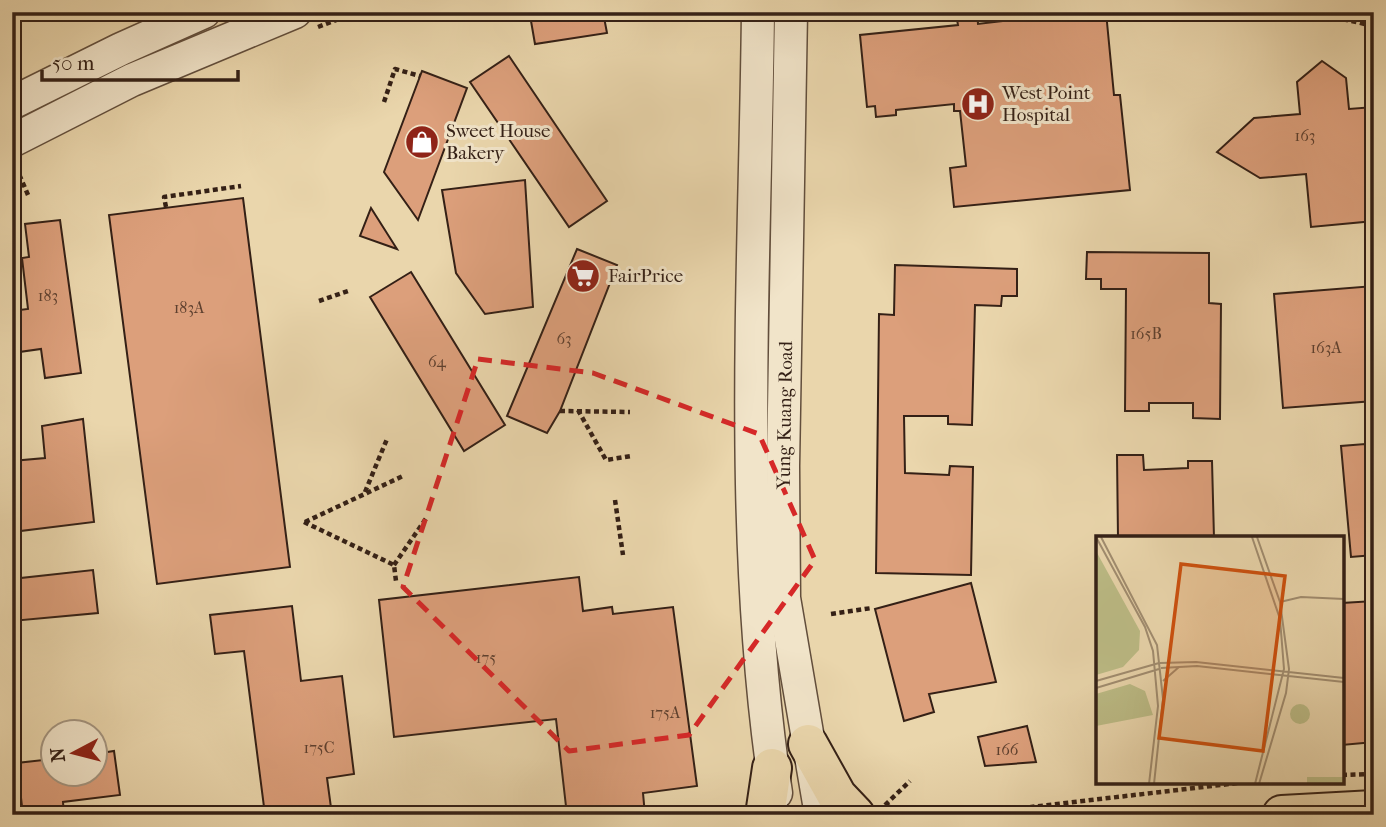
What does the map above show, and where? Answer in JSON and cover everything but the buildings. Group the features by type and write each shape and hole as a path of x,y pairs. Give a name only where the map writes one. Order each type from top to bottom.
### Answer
{"main road":[{"path":"808,744 837,796 870,810"},
{"path":"765,815 772,768"},
{"path":"1282,815 1374,810"}],"street":[{"path":"12,103 121,49 204,12 215,45"},
{"path":"13,151 132,80 295,12"},
{"name":"Yung Kuang Road","path":"758,12 752,489 756,612 779,815"},
{"name":"Yung Kuang Road","path":"791,12 784,598 821,815"}],"path":[{"path":"1310,12 1374,26"},
{"path":"384,102 396,69 419,76"},
{"path":"13,151 28,195"},
{"path":"166,207 164,197 241,186"},
{"path":"319,301 351,290"},
{"path":"578,410 606,460 631,456"},
{"path":"560,411 630,412"},
{"path":"364,493 387,439"},
{"path":"394,565 304,522 403,476"},
{"path":"615,500 623,555"},
{"path":"396,581 394,565 427,517"},
{"path":"831,614 872,608"},
{"path":"1344,775 1374,774"},
{"path":"870,810 910,781"},
{"path":"962,815 1221,785"},
{"path":"870,810 903,815"}],"highlighted area":[{"path":"478,359 593,373 759,434 815,560 689,735 569,751 403,587"}],"place":[{"name":"West Point Hospital","path":"978,104"},
{"name":"Sweet House Bakery","path":"422,142"},
{"name":"FairPrice","path":"583,276"}]}
